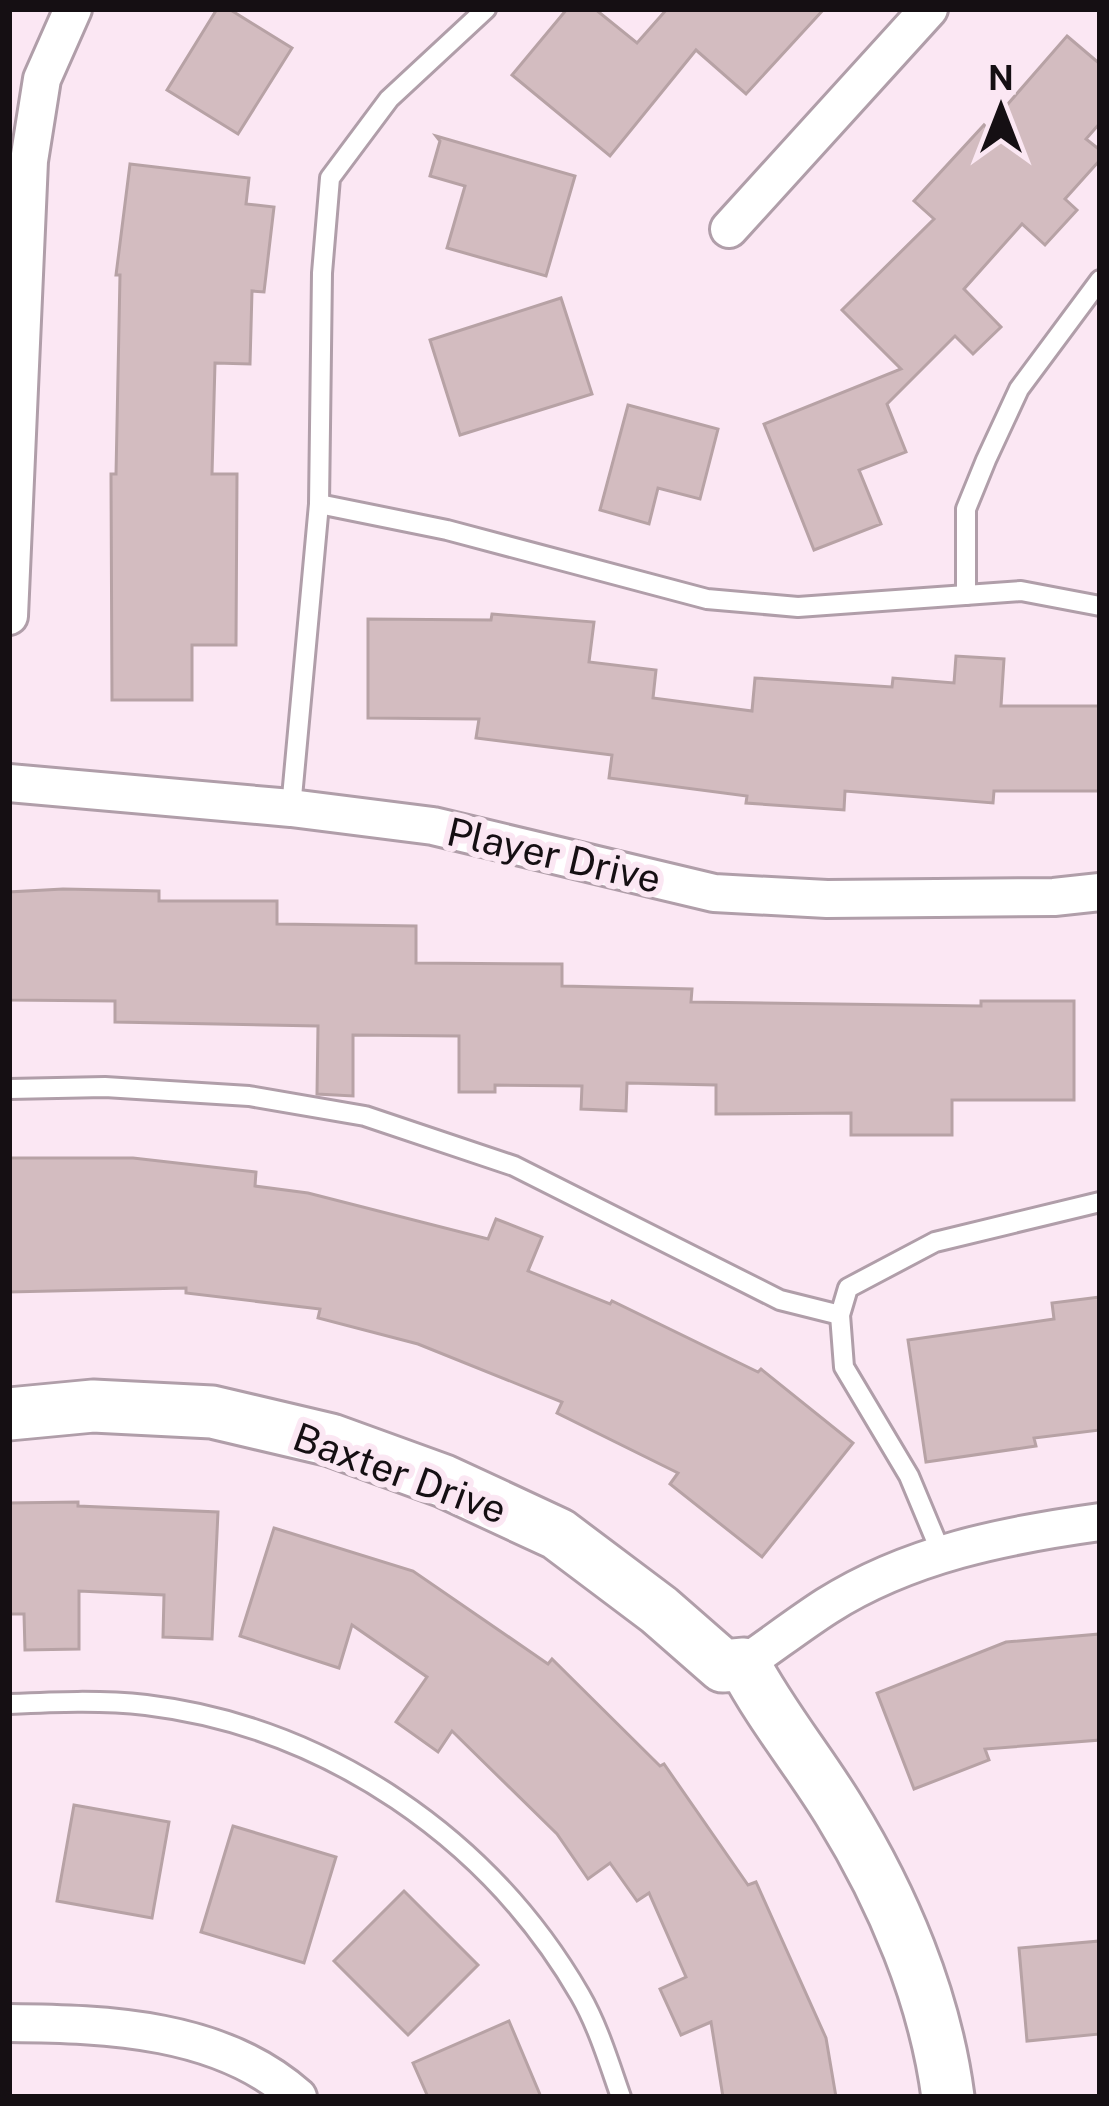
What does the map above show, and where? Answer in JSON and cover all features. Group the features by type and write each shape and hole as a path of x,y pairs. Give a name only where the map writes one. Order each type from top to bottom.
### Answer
{"street":[{"path":"9,616 19,190 42,79 73,9"},
{"path":"729,229 929,9"},
{"name":"Player Drive","path":"9,783 433,826 714,893 850,898 1054,897 1100,892"},
{"name":"Baxter Drive","path":"9,1414 93,1406 212,1412 331,1440 444,1481 558,1534 659,1610 723,1666 744,1664"},
{"path":"948,2097 942,2048 901,1928 840,1812 770,1714 744,1664 831,1603 942,1555 1012,1534 1100,1522"},
{"path":"9,2023 109,2024 228,2052 280,2080 298,2097"}],"lane":[{"path":"290,808 319,504 322,273 330,178 388,100 486,9"},
{"path":"966,595 966,509 986,460 1019,389 1100,280"},
{"path":"319,504 447,530 707,599 798,607 1021,591 1100,606"},
{"path":"9,1089 105,1088 249,1096 365,1116 514,1166 780,1300 840,1316"},
{"path":"942,1555 909,1476 844,1366 840,1316 848,1288 934,1242 1100,1202"},
{"path":"9,1704 84,1701 149,1706 267,1732 374,1781 434,1825 496,1882 545,1944 581,1996 621,2097"}],"building":[{"path":"217,9 229,9 292,48 238,134 167,90"},
{"path":"567,9 595,9 637,43 667,9 824,9 746,94 696,50 610,156 512,75"},
{"path":"1067,36 1100,64 1100,123 1086,139 1100,150 1100,160 1065,199 1077,210 1045,245 1022,224 964,289 1001,327 973,354 955,336 887,404 906,452 859,470 881,524 814,550 764,424 901,369 842,310 934,219 914,201 984,125 987,128"},
{"path":"436,136 575,176 546,276 447,248 465,186 430,176 440,141"},
{"path":"130,164 249,178 246,204 274,207 264,292 252,291 250,364 215,363 212,474 237,474 236,645 192,645 192,700 112,700 111,474 116,474 120,275 116,275"},
{"path":"561,298 592,394 460,435 430,340"},
{"path":"628,405 718,429 700,499 658,488 649,524 600,510"},
{"path":"492,614 594,622 589,662 656,670 653,698 752,711 755,678 892,687 893,678 954,683 956,656 1004,659 1001,706 1100,706 1100,791 994,791 993,803 845,791 844,810 746,803 747,796 609,778 612,755 476,738 479,719 368,718 368,619 491,620"},
{"path":"159,891 159,901 277,901 277,924 416,926 416,963 562,964 562,986 692,989 691,1002 981,1006 981,1001 1074,1001 1074,1100 952,1100 952,1135 851,1135 851,1113 716,1114 716,1085 627,1083 626,1111 581,1109 582,1086 495,1085 495,1092 459,1092 459,1036 353,1035 353,1096 317,1094 318,1026 115,1022 115,1001 9,1000 9,892"},
{"path":"9,1158 133,1158 256,1172 255,1186 308,1193 488,1239 496,1219 542,1237 528,1271 612,1301 758,1372 761,1369 853,1443 762,1557 670,1484 678,1473 557,1413 562,1402 418,1344 318,1318 320,1309 186,1293 186,1288 9,1292"},
{"path":"1100,1297 1100,1430 1034,1438 1036,1446 926,1462 908,1340 1054,1319 1052,1303"},
{"path":"78,1502 78,1506 218,1512 212,1639 163,1637 164,1595 79,1591 79,1649 25,1650 24,1614 9,1614 9,1503"},
{"path":"274,1528 413,1571 548,1664 552,1659 660,1766 664,1764 748,1885 756,1882 826,2038 836,2097 723,2097 711,2022 681,2035 660,1989 686,1977 649,1893 637,1901 610,1863 588,1879 557,1834 452,1731 438,1752 396,1722 427,1677 352,1625 339,1668 240,1636"},
{"path":"1100,1634 1100,1740 985,1749 989,1760 914,1789 877,1693 1006,1642"},
{"path":"74,1805 169,1822 152,1918 57,1901"},
{"path":"233,1826 336,1857 304,1963 201,1932"},
{"path":"404,1891 478,1965 408,2035 334,1961"},
{"path":"1100,1941 1100,2034 1027,2041 1019,1948"},
{"path":"509,2021 541,2097 428,2097 413,2063"}]}
